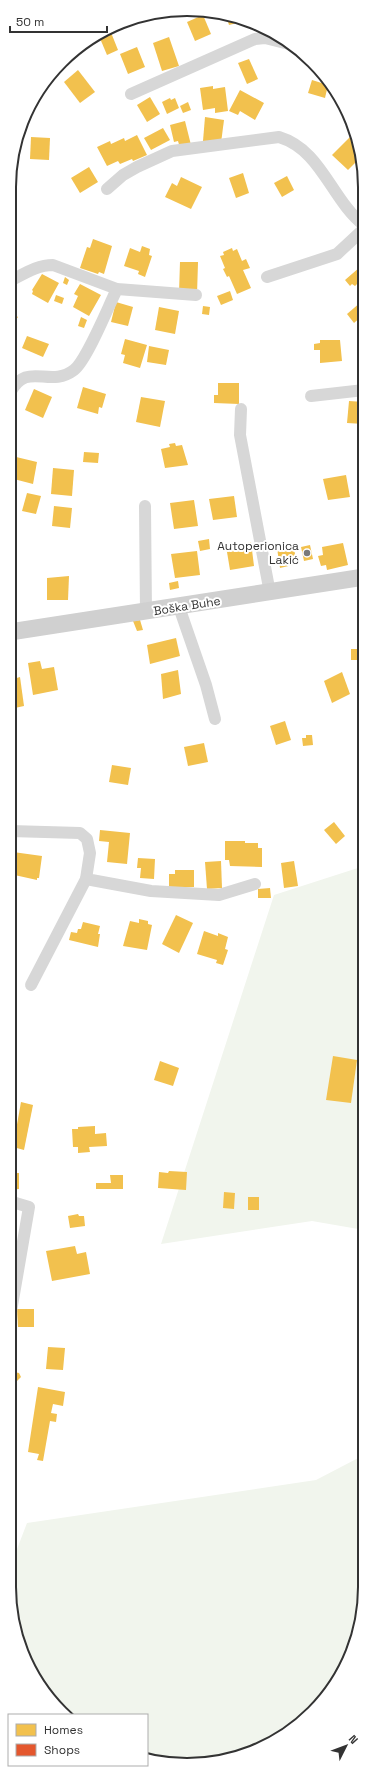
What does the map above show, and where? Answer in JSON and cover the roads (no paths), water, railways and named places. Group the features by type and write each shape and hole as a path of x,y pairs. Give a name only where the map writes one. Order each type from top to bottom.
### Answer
{"street":[{"path":"131,94 255,39 265,38 274,40"},
{"path":"107,189 123,175 172,151 279,137 289,140 313,159 346,208 358,220"},
{"path":"267,277 337,254 358,234"},
{"path":"16,279 36,267 53,265 117,289 196,295"},
{"path":"16,384 25,376 55,378 66,375 78,366 117,289"},
{"path":"311,396 358,391"},
{"path":"241,409 240,436 270,593"},
{"path":"145,506 146,612"},
{"name":"Boška Buhe","path":"16,631 270,593 358,578"},
{"path":"179,607 206,685 215,719"},
{"path":"16,830 80,833 88,840 90,853 86,879 30,985"},
{"path":"86,879 151,891 219,895 255,884"},
{"path":"16,1203 29,1207 16,1282"}],"place":[{"name":"Autoperionica Lakić","path":"307,553"}]}
